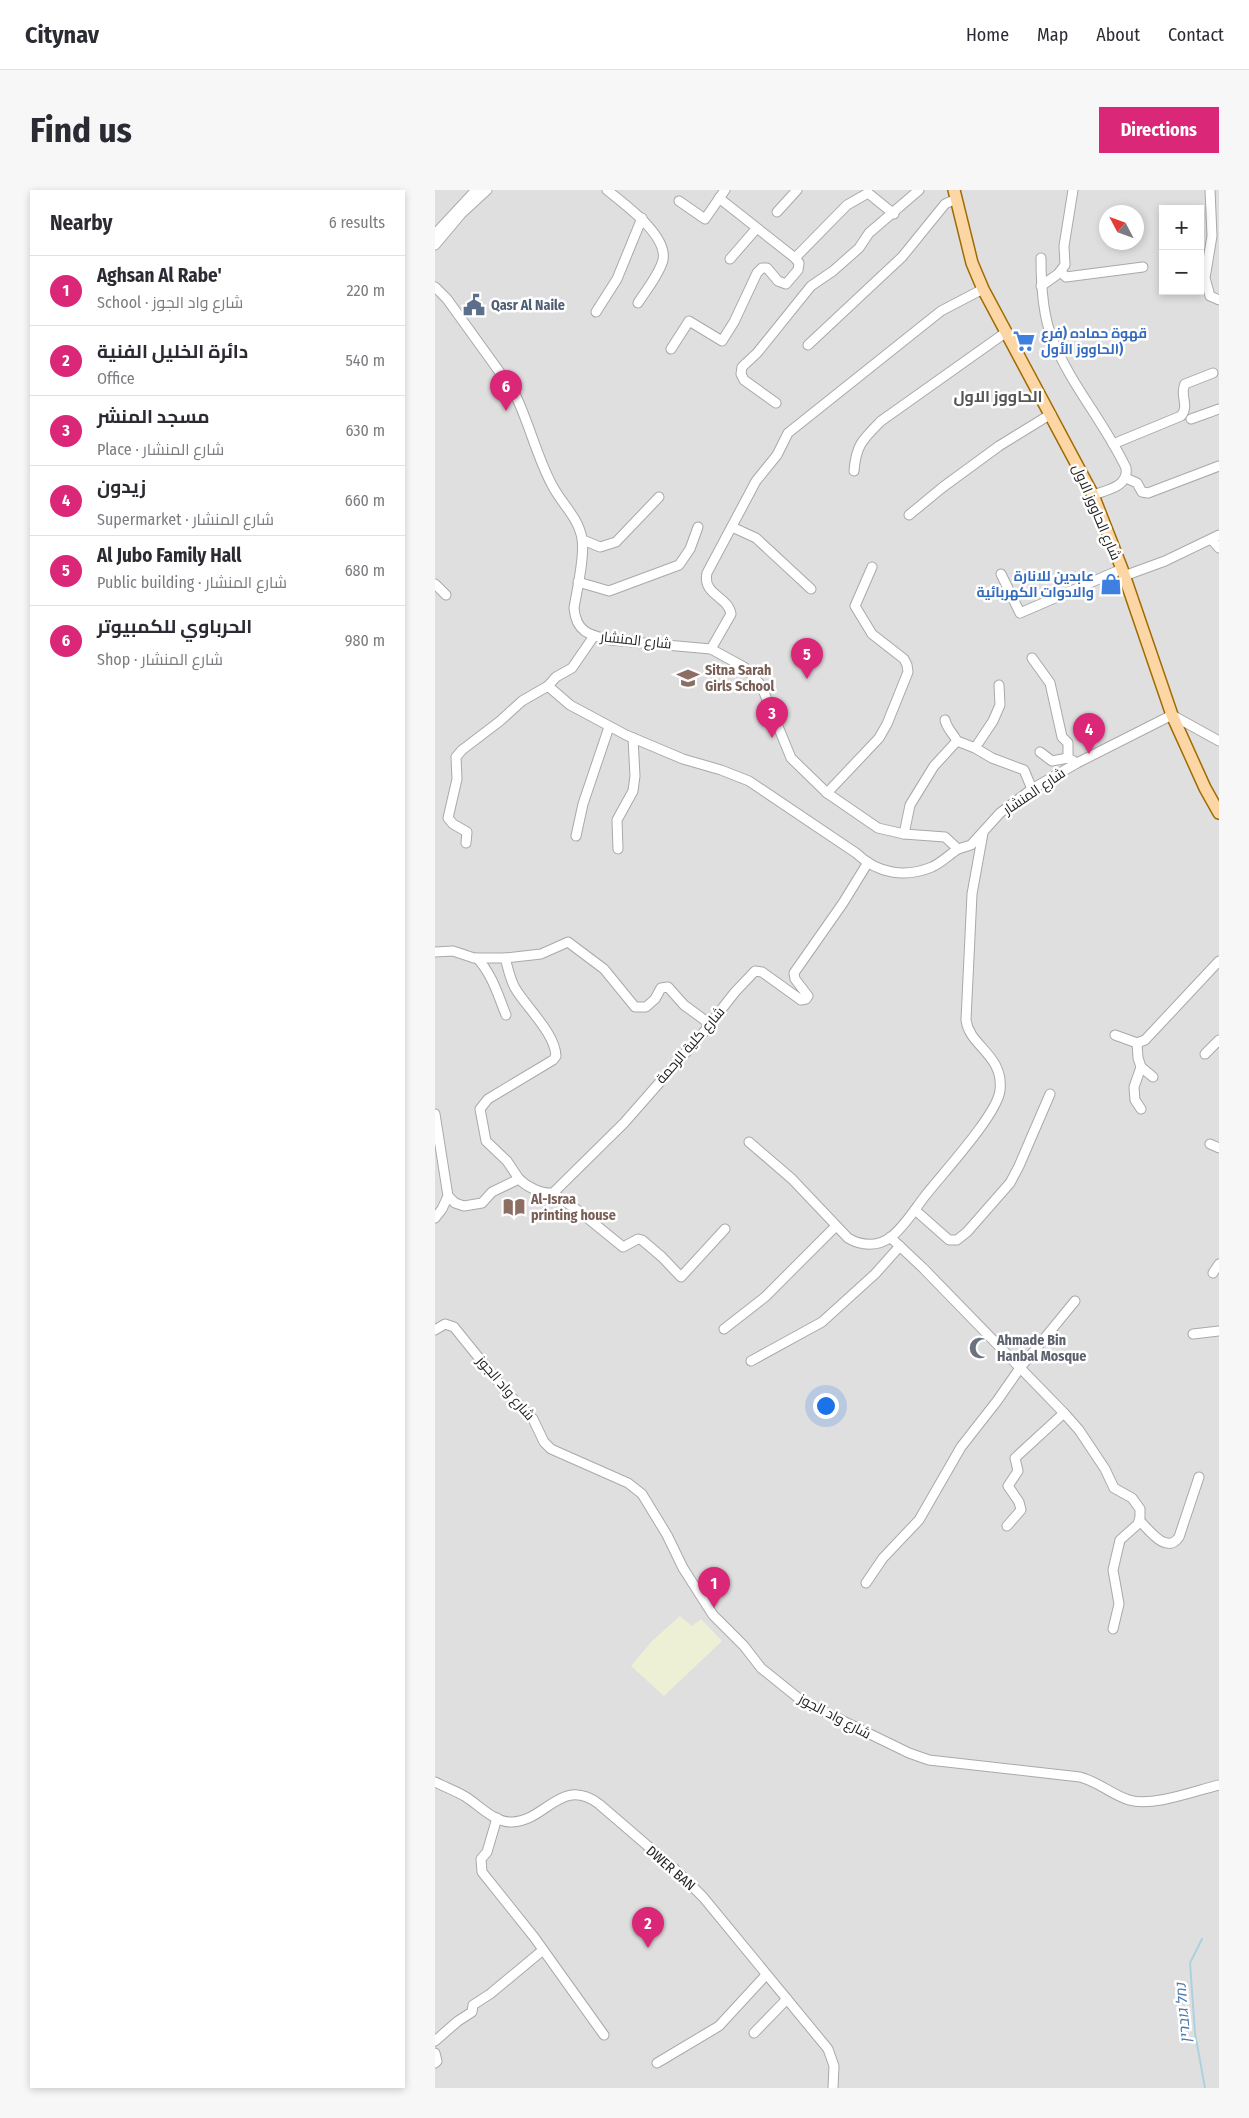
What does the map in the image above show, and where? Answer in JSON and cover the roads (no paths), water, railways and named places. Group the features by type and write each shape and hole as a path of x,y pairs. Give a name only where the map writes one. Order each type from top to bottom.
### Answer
{"main road":[{"name":"شارع الحاووز الاول","path":"955,194 972,263 983,289 1093,494 1123,573 1172,715 1205,788 1219,813"}],"street":[{"path":"435,245 461,214 487,190"},
{"path":"607,190 642,218 660,242 663,256 661,266 637,303"},
{"path":"679,201 705,219 725,190"},
{"path":"777,212 797,190"},
{"path":"776,403 745,380 741,374 743,367 757,353 811,286 859,248 869,233 919,190"},
{"path":"1041,286 1061,272 1066,261 1064,246 1073,190"},
{"path":"1211,190 1211,236 1205,278 1210,296 1219,300"},
{"path":"435,234 469,192"},
{"path":"795,258 847,205 867,193 893,214"},
{"path":"808,345 903,257 955,194"},
{"path":"671,349 689,321 722,341 757,273 762,268 767,268 778,281 786,284 798,270 799,263 795,258 719,198"},
{"path":"596,312 617,279 642,218"},
{"path":"730,259 756,229"},
{"path":"1041,258 1041,286 1051,337 1071,375 1126,468 1126,478 1119,485 1093,494"},
{"path":"1061,272 1066,277 1143,267"},
{"name":"شارع المنشار","path":"435,287 447,299 514,392 537,453 552,486 579,526 583,540 579,582 574,608 575,618 585,632 610,640 711,648 744,667 761,685 791,758 827,793 878,828 904,834 945,837 958,848"},
{"path":"711,648 730,619 731,612 729,607 709,589 706,577 756,481 777,456 785,438 792,429 941,311 983,289"},
{"path":"854,471 854,457 861,444 865,437 881,421 1005,333"},
{"path":"1113,444 1179,417 1185,408 1183,391 1185,384 1213,373"},
{"path":"1191,419 1219,408"},
{"path":"909,516 943,487 999,446 1051,414"},
{"path":"1126,478 1137,483 1142,492 1148,493 1219,466"},
{"path":"583,540 600,547 616,542 659,497"},
{"path":"579,582 609,591 679,565 690,549 698,527"},
{"path":"732,527 756,538 811,589"},
{"path":"1001,574 1020,613 1123,573 1165,561 1216,537 1219,548"},
{"path":"827,793 879,738 887,724 908,672 905,661 872,634 855,606 872,567"},
{"path":"435,584 446,595"},
{"path":"465,843 467,832 453,824 448,818 457,779 456,757 522,701 548,686 556,677 571,668 594,636"},
{"path":"1032,658 1050,683 1062,737 1067,742 1068,758"},
{"path":"975,748 993,721 1000,705 999,685"},
{"name":"شارع المنشار","path":"548,686 570,705 609,727 683,759 721,770 749,781 856,853 867,864 887,871 908,874 934,866 958,848 971,845 1000,813 1032,789 1077,763 1172,715"},
{"path":"1172,715 1219,741"},
{"path":"945,720 947,727 957,741 975,748 991,758 1024,770 1032,789"},
{"path":"576,836 583,804 609,727"},
{"path":"618,849 617,820 633,791 635,776 633,738"},
{"path":"904,834 910,804 934,766 957,741"},
{"path":"1040,752 1052,761 1068,758 1077,763"},
{"path":"749,1142 792,1178 848,1238 873,1245 890,1237 952,1165 995,1106 1000,1091 998,1074 993,1060 970,1034 966,1020 972,894 983,833"},
{"name":"شارع كلية الرحمة","path":"553,1193 624,1122 755,971 761,972 801,1000 806,999 808,996 795,979 793,973 843,903 867,864"},
{"path":"435,952 453,951 477,958 505,958 541,954 568,942 604,969 635,1007 646,1007 655,999 661,988 668,987 684,1004 710,1024"},
{"path":"477,958 484,966 496,989 506,1015"},
{"path":"505,958 514,986 548,1036 556,1051 556,1056 553,1060 488,1100 480,1109 486,1141 507,1162 519,1179 546,1194 553,1193 623,1247 638,1239 642,1240 681,1277 725,1229"},
{"path":"1115,1035 1137,1043 1145,1040 1219,961"},
{"path":"1205,1054 1219,1040"},
{"path":"1137,1043 1141,1067 1153,1077"},
{"path":"1141,1067 1134,1087 1135,1100 1141,1109"},
{"path":"915,1210 949,1240 957,1240 967,1232 1015,1175 1050,1094"},
{"path":"435,1114 448,1196 442,1210 435,1218"},
{"path":"1210,1144 1219,1148"},
{"path":"448,1196 455,1203 464,1206 481,1203 492,1192 519,1179"},
{"path":"724,1329 765,1297 836,1226"},
{"path":"890,1237 1064,1412 1079,1430 1105,1469 1114,1488 1135,1501 1139,1509 1139,1521 1136,1527 1122,1537 1113,1570 1119,1604 1113,1629"},
{"path":"751,1361 822,1322 875,1274 900,1246"},
{"path":"1213,1273 1219,1264"},
{"path":"866,1582 883,1558 919,1520 961,1447 997,1402 1020,1368 1075,1300"},
{"name":"شارع واد الجوز","path":"435,1330 445,1324 454,1326 504,1389 533,1419 544,1442 551,1449 628,1483 642,1494 667,1535 683,1568 713,1615 744,1646 761,1668 802,1702 922,1758 1080,1777 1097,1783 1130,1800 1151,1802 1219,1785"},
{"path":"1193,1334 1219,1332"},
{"path":"1007,1526 1021,1510 1019,1502 1008,1486 1018,1471 1015,1458 1064,1412"},
{"path":"1139,1521 1164,1544 1174,1543 1179,1538 1199,1477"},
{"name":"DWER BAN","path":"435,1782 466,1797 504,1821 517,1822 568,1796 582,1795 592,1799 693,1887 787,1999 830,2053 835,2071 833,2088"},
{"path":"497,1818 487,1852 481,1859 482,1872 543,1950 604,2035"},
{"path":"435,2041 458,2021 472,2012 473,2005 490,1994 543,1950"},
{"path":"657,2063 719,2026 766,1975"},
{"path":"754,2033 787,1999"},
{"path":"435,2053 437,2061 435,2063"}],"waterway":[{"name":"נחל גוברין","path":"1202,1939 1190,1963 1195,2033 1205,2088"}],"place":[{"name":"Qasr Al Naile","path":"474,305"},
{"name":"قهوة حماده (فرع الحاووز الأول)","path":"1024,341"},
{"name":"الحرباوي للكمبيوتر","path":"506,411"},
{"name":"عابدين للانارة والادوات الكهربائية","path":"1111,584"},
{"name":"Sitna Sarah Girls School","path":"688,678"},
{"name":"Al Jubo Family Hall","path":"807,679"},
{"name":"مسجد المنشر","path":"772,738"},
{"name":"زيدون","path":"1089,754"},
{"name":"Al-Israa printing house","path":"514,1207"},
{"name":"Ahmade Bin Hanbal Mosque","path":"980,1348"},
{"name":"Aghsan Al Rabe'","path":"714,1608"},
{"name":"دائرة الخليل الفنية","path":"648,1948"}],"district":[{"name":"الحاووز الاول","path":"998,396"}]}
